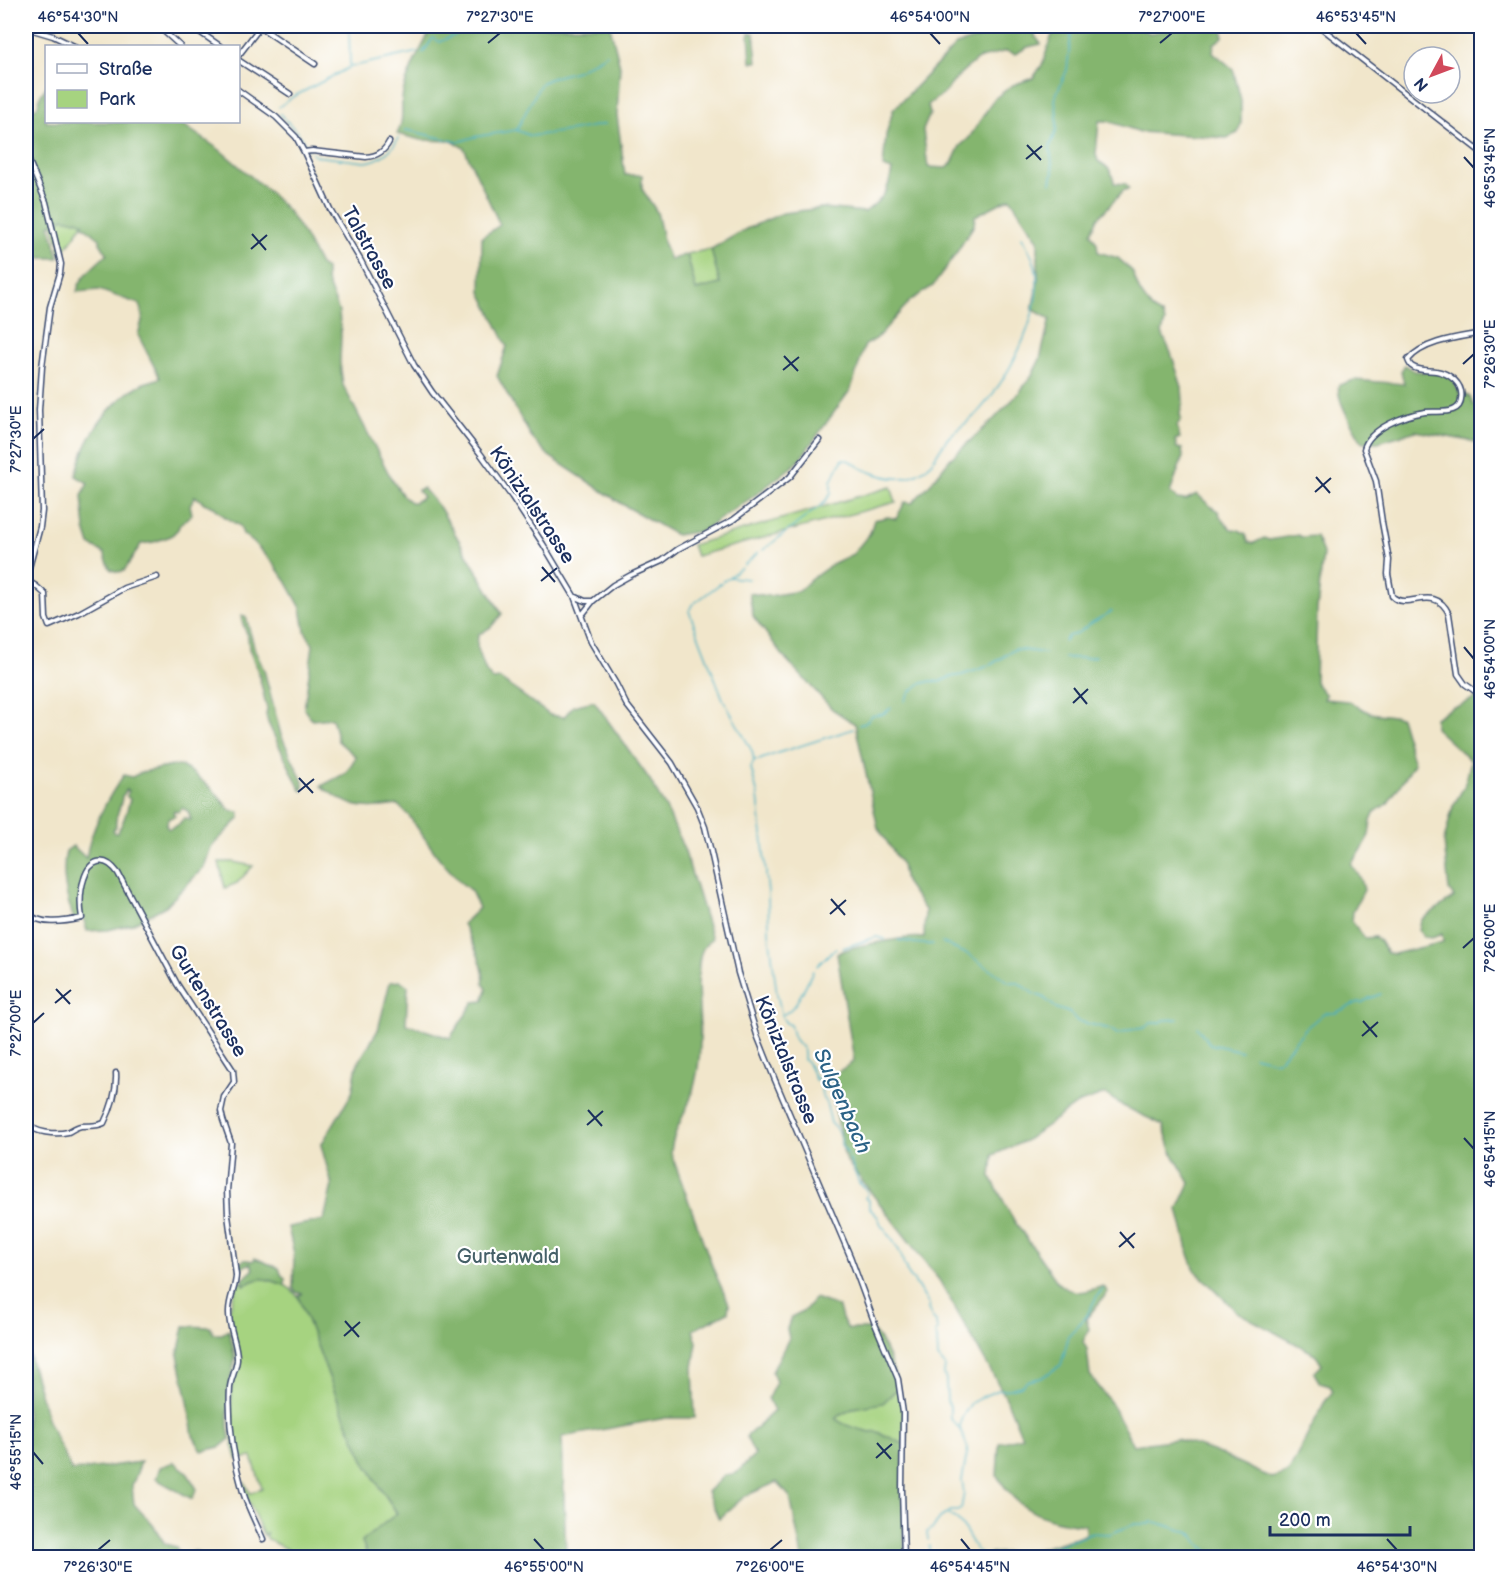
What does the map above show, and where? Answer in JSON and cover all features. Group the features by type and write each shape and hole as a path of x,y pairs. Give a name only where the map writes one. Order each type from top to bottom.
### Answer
{"street":[{"path":"158,26 179,45"},
{"path":"191,26 219,45"},
{"path":"240,55 261,26 315,64"},
{"path":"1319,26 1482,153"},
{"path":"26,28 53,36 72,45"},
{"path":"240,59 290,94"},
{"name":"Talstrasse","path":"240,91 284,123 308,151 330,209 361,261 414,365 464,432"},
{"path":"308,151 373,156 382,152 389,142"},
{"path":"26,154 46,202 61,264 51,307 41,375 39,410 42,511 40,528 26,580 45,594 46,618 49,626 79,613 124,588 157,577"},
{"path":"1482,333 1435,344 1409,358 1410,364 1415,368 1439,371 1454,379 1461,393 1458,407 1453,410 1420,413 1393,421 1372,435 1364,448 1376,481 1389,560 1388,574 1392,596 1400,602 1433,599 1445,606 1449,614 1458,674 1465,684 1482,696"},
{"name":"Köniztalstrasse","path":"464,432 512,497 574,596 591,642 626,704 665,754 688,790 705,827 740,982 757,1035 850,1256 898,1379 903,1413 904,1557"},
{"path":"582,616 593,601 613,585 662,561 678,549 733,520 790,477 819,440"},
{"path":"574,596 585,601 593,601"},
{"name":"Gurtenstrasse","path":"26,912 34,919 44,921 82,918 82,885 88,870 99,861 112,865 177,984 233,1070 234,1082 224,1097 221,1111 231,1143 227,1191 236,1275 228,1308 237,1358 236,1369 230,1383 229,1426 236,1467 244,1494 263,1539"},
{"path":"26,923 28,938 26,951"},
{"path":"26,1041 26,1082"},
{"path":"26,1102 27,1123 33,1129 59,1133 68,1132 80,1126 97,1126 104,1123 111,1108 116,1089 116,1072"}],"green space":[{"path":"430,26 610,26 620,66 617,115 625,175 642,175 642,189 657,212 670,260 687,254 696,290 720,284 711,249 746,229 783,213 822,208 865,212 876,203 889,184 892,170 883,167 886,135 893,110 956,45 993,34 995,26 1035,26 1035,36 1041,44 1028,47 1015,54 1006,51 978,59 960,74 946,91 928,105 930,114 923,130 928,167 946,168 952,163 960,146 969,138 994,99 1013,85 1033,78 1042,65 1055,26 1134,26 1150,33 1191,26 1218,26 1223,31 1223,37 1214,44 1213,52 1233,69 1241,100 1241,123 1238,133 1227,138 1140,132 1108,121 1099,121 1096,154 1098,161 1109,170 1114,183 1126,184 1129,189 1124,190 1098,218 1091,233 1097,243 1098,252 1118,258 1132,271 1140,292 1152,309 1162,315 1165,322 1162,333 1182,387 1183,402 1181,419 1177,426 1180,438 1175,440 1177,448 1182,449 1183,457 1170,493 1177,499 1185,500 1197,494 1218,511 1231,529 1246,534 1248,542 1254,543 1264,538 1269,540 1298,535 1301,537 1316,536 1323,553 1317,610 1315,682 1326,695 1324,699 1348,701 1370,713 1400,717 1414,764 1388,803 1375,812 1363,848 1351,864 1361,879 1364,890 1353,911 1352,922 1365,938 1375,937 1379,940 1387,953 1394,954 1443,942 1442,934 1432,938 1424,937 1419,931 1421,920 1454,897 1449,890 1444,841 1453,806 1464,787 1471,761 1435,728 1435,718 1453,707 1479,696 1481,698 1481,1557 988,1557 989,1554 1035,1550 1079,1537 1085,1534 1085,1525 1057,1521 1030,1510 1015,1499 997,1476 999,1443 1022,1437 1005,1396 939,1280 845,1159 829,1078 854,1061 837,954 853,947 880,942 924,938 925,910 905,882 902,865 878,828 855,724 832,709 784,657 753,616 749,593 769,596 799,591 834,563 853,554 870,533 874,520 888,517 896,519 905,502 912,503 950,459 1018,394 1031,377 1040,359 1050,319 1032,309 1038,281 1038,240 1010,198 975,216 974,225 933,286 911,300 876,339 865,345 851,389 798,462 754,496 702,531 676,535 622,504 549,456 532,438 497,376 507,346 481,292 482,237 500,225 464,148 452,141 421,140 397,134 402,118 404,87","holes":["1105,1094 1123,1106 1163,1125 1172,1153 1190,1183 1178,1209 1195,1270 1237,1312 1315,1354 1322,1365 1314,1373 1320,1383 1330,1386 1333,1391 1324,1403 1288,1473 1272,1478 1215,1452 1177,1439 1133,1445 1111,1403 1090,1375 1087,1349 1083,1342 1089,1329 1086,1319 1108,1292 1103,1286 1085,1291 1074,1291 1058,1283 1013,1219 991,1177 993,1155 1025,1141 1077,1104"]},
{"path":"749,33 754,33 757,62 751,62"},
{"name":"Gurtenwald","path":"45,88 45,123 180,123 220,150 288,211 320,265 326,269 326,279 339,312 343,385 391,478 410,502 423,497 418,490 423,488 440,508 502,614 491,627 478,635 477,646 486,672 493,680 500,679 550,715 564,717 573,706 594,701 650,780 669,814 685,852 712,939 702,950 699,968 699,1063 691,1097 676,1131 671,1153 714,1271 729,1304 728,1312 693,1330 697,1342 693,1368 695,1418 666,1418 562,1437 566,1557 368,1557 362,1541 397,1513 368,1468 344,1416 298,1296 302,1294 293,1288 294,1254 288,1227 324,1220 332,1185 321,1145 352,1093 357,1065 378,1030 390,982 401,981 408,986 406,1024 450,1038 474,1002 483,1001 487,989 483,983 483,969 463,924 479,908 471,891 438,857 409,816 398,805 357,806 321,786 346,773 356,757 338,741 332,718 312,720 304,709 313,645 305,631 301,608 272,562 243,534 240,526 195,496 190,505 192,514 180,524 178,529 171,536 141,544 124,571 117,572 110,569 104,553 90,545 85,529 82,496 88,483 76,476 85,449 106,413 116,403 140,385 160,378 138,335 143,317 139,304 99,290 77,292 81,281 107,254 100,239 82,225 84,223 64,218 50,225 59,258 26,258 26,115 38,106 40,96"},
{"path":"64,218 76,221 77,219 84,223 61,255 59,247 62,239 58,241 53,223"},
{"path":"711,249 720,284 696,290 687,254"},
{"path":"1405,365 1414,371 1440,373 1452,379 1458,390 1470,397 1473,405 1481,408 1481,443 1416,431 1378,442 1362,442 1343,406 1339,385 1354,380 1404,384 1401,371"},
{"path":"891,487 896,502 696,556 692,545"},
{"path":"242,616 246,617 255,650 264,670 281,735 303,782 303,791 268,723 258,671 249,649"},
{"path":"181,766 213,790 230,810 239,812 240,818 211,847 204,867 166,906 132,924 108,930 87,931 83,917 74,919 69,903 64,877 66,851 73,846 86,858 96,825 118,783 124,775 132,777 142,772","holes":["128,790 127,797 130,799 128,808 117,833 114,833 122,796","182,808 188,811 191,820 184,818 178,825 169,829 166,826 168,819 175,816 174,811 178,812"]},
{"path":"219,862 253,866 237,883 225,888"},
{"path":"255,1258 279,1268 285,1279 285,1285 264,1279 244,1285 243,1279 254,1269 251,1264 239,1271 238,1266 242,1261 253,1261"},
{"path":"262,1278 286,1286 298,1296 344,1416 368,1468 397,1514 362,1541 368,1557 298,1557 267,1539 265,1536 267,1532 263,1535 246,1495 243,1484 245,1483 250,1493 262,1489 252,1457 237,1459 233,1444 232,1385 238,1361 229,1316 238,1283 242,1281 245,1285"},
{"path":"815,1298 839,1307 848,1329 871,1329 885,1349 891,1364 898,1388 883,1403 854,1408 835,1418 850,1426 879,1432 904,1444 902,1479 905,1557 802,1557 790,1497 777,1482 745,1496 719,1519 707,1492 725,1475 735,1474 755,1455 746,1437 774,1411 768,1398 776,1382 772,1372 789,1338 787,1329 791,1317 805,1310"},
{"path":"184,1326 210,1327 214,1334 222,1334 229,1330 235,1359 228,1392 230,1439 220,1447 202,1451 193,1436 178,1355"},
{"path":"26,1345 48,1421 72,1471 141,1462 132,1486 134,1504 153,1525 165,1544 176,1547 181,1557 26,1557"},
{"path":"898,1388 902,1399 904,1444 881,1433 868,1432 841,1423 835,1418 854,1408 883,1402"},
{"path":"174,1462 186,1471 197,1489 192,1499 156,1479 160,1467"},
{"path":"195,1551 204,1557 181,1557"}],"waterway":[{"path":"349,26 350,67"},
{"path":"423,53 433,38 439,42 477,26 491,26"},
{"path":"1051,183 1053,172 1050,147 1057,129 1055,101 1067,70 1072,26"},
{"path":"279,107 291,98 350,67 418,52"},
{"path":"517,129 541,83 577,71 607,54"},
{"path":"280,114 297,132 309,150"},
{"path":"404,131 458,142 516,130 531,136 605,124"},
{"path":"312,153 315,156 365,162 375,160 385,154 398,138"},
{"path":"763,550 824,503 831,493 831,481 843,459 887,477 905,478 919,473 929,465 948,438 975,415 990,398 1019,350 1036,297 1036,268 1022,237"},
{"path":"744,565 758,553"},
{"path":"730,576 741,568"},
{"name":"Sulgenbach","path":"748,579 729,577 692,605 689,611 723,699 752,751 754,760 751,768 758,796 768,893 769,933 782,1017 790,1025 794,1038 803,1049 804,1060 808,1063 815,1080 819,1078 831,1123 841,1138 841,1146 846,1151 859,1183 864,1186 868,1194 865,1198 869,1200 869,1208 878,1217 882,1227 886,1229 897,1247 907,1272 929,1305 928,1309 936,1322 938,1358 945,1366 950,1418 960,1429 968,1448 962,1480 964,1493 961,1509 951,1511 940,1518 927,1532 928,1540"},
{"path":"1064,641 1068,636 1080,632 1112,611"},
{"path":"905,701 910,692 920,684 931,681 939,682 983,668 1015,649 1045,653"},
{"path":"1064,658 1096,656"},
{"path":"859,725 872,716 883,714 891,708"},
{"path":"754,760 853,729"},
{"path":"843,948 876,937 885,939"},
{"path":"898,940 933,944"},
{"path":"942,943 966,953 1009,982 1017,982 1034,994 1043,997 1056,1008 1070,1013 1077,1021 1110,1029 1117,1034 1144,1028 1151,1023 1178,1019"},
{"path":"817,966 836,949"},
{"path":"781,1015 796,1003 813,971"},
{"path":"1254,1056 1275,1061 1280,1059 1306,1028 1324,1013 1335,1013 1381,994"},
{"path":"1197,1027 1210,1044 1241,1051"},
{"path":"1086,1317 1103,1289"},
{"path":"960,1429 961,1419 971,1403 999,1390 1021,1386 1027,1381 1041,1378 1061,1365 1069,1335 1085,1318"},
{"path":"948,1515 959,1522 981,1555"},
{"path":"988,1557 1038,1552 1089,1533 1109,1534 1135,1524 1150,1524 1151,1522 1188,1531 1206,1550 1221,1558"},
{"name":"Sulgenbach","path":"929,1546 929,1558"}],"railway":[{"path":"233,1558 243,1554"}]}
